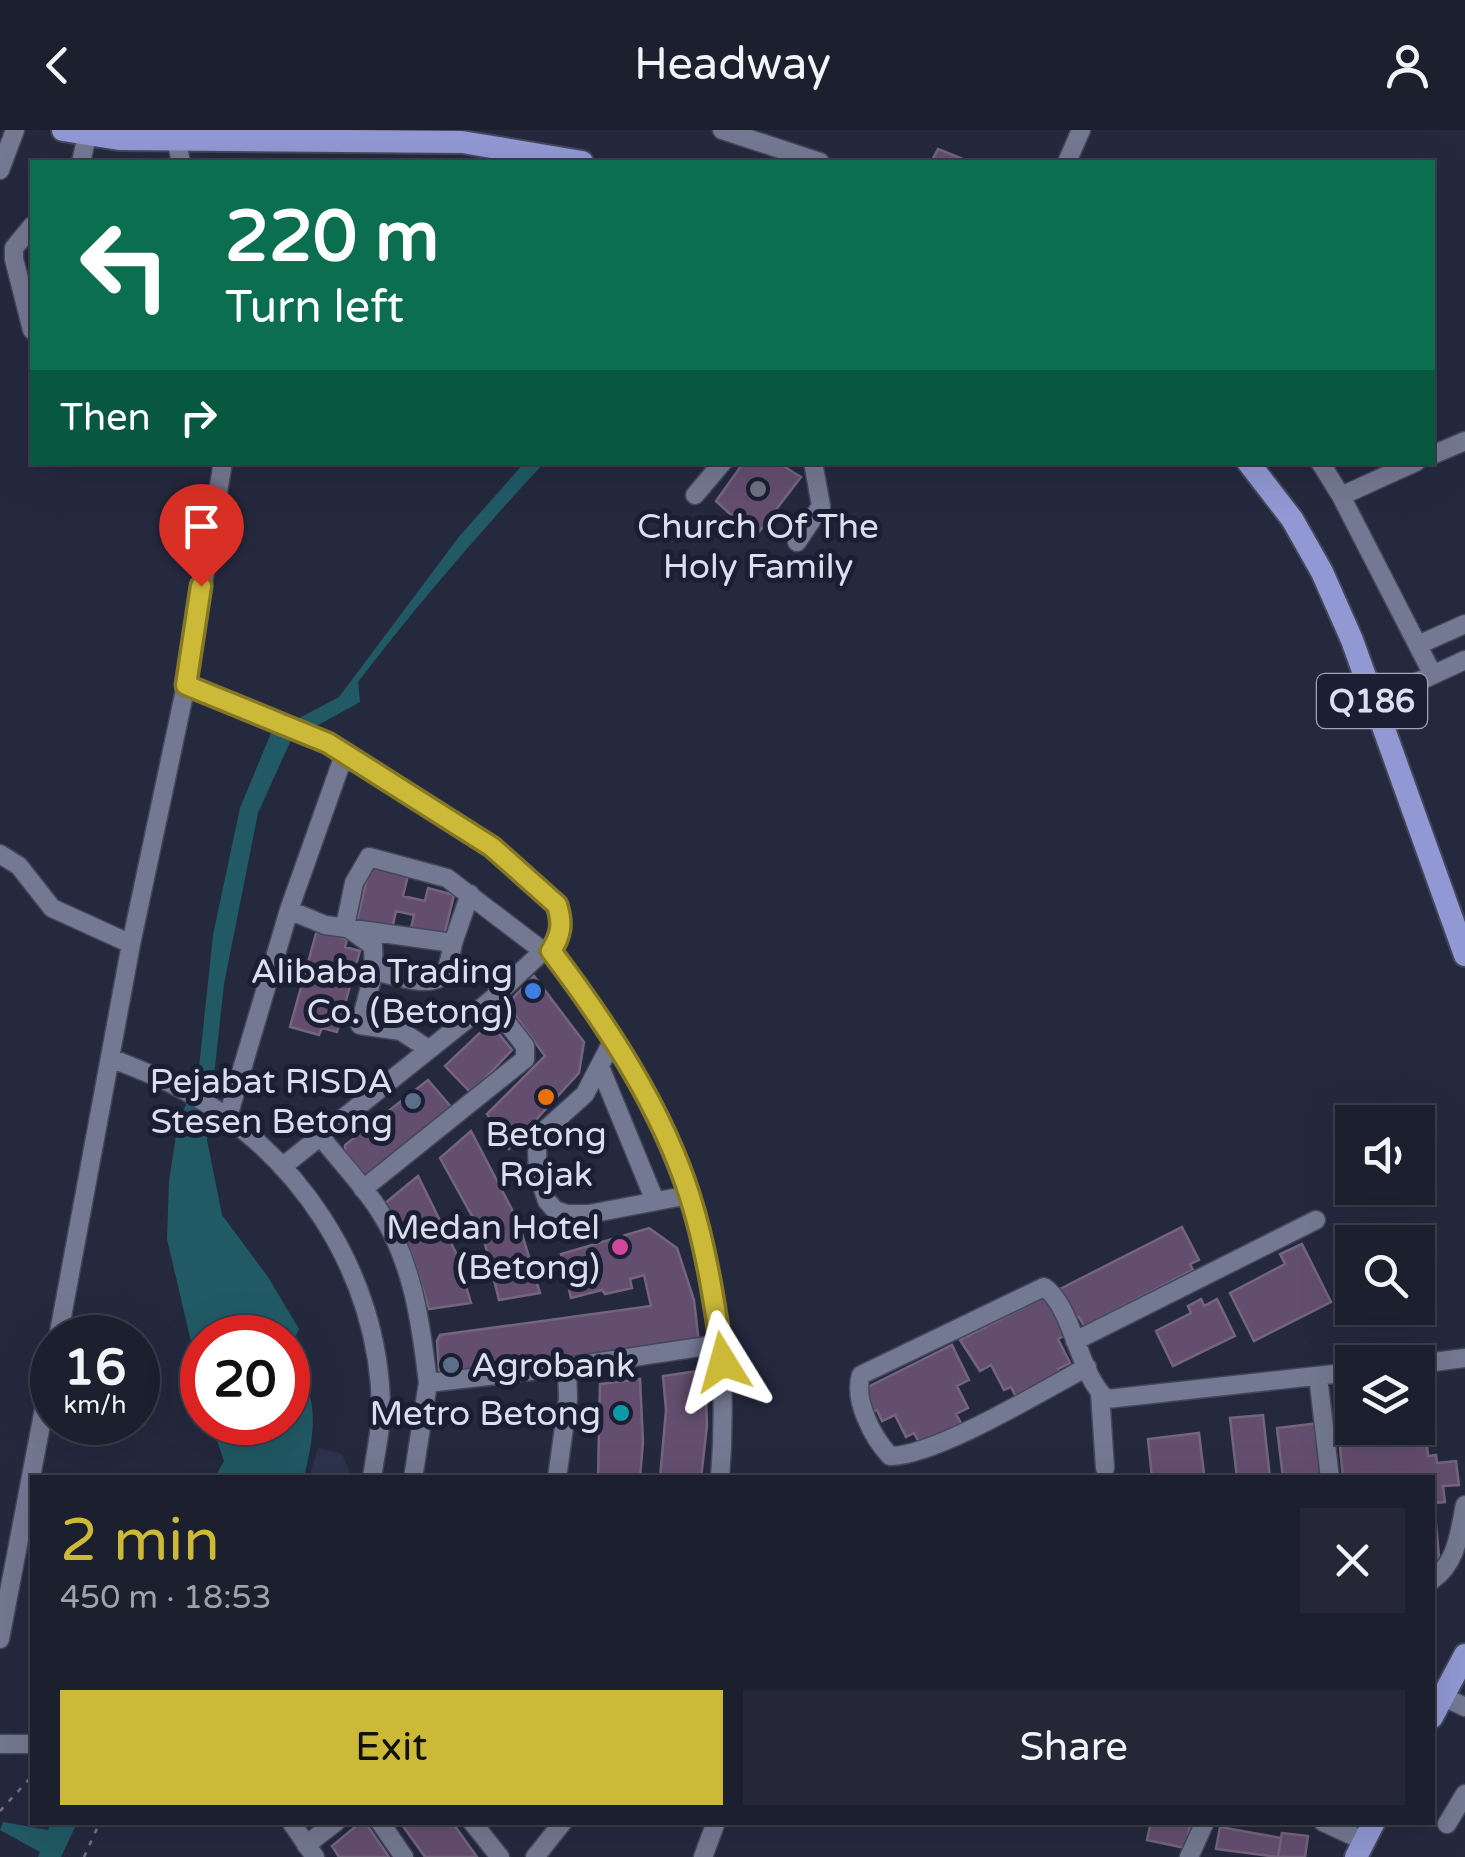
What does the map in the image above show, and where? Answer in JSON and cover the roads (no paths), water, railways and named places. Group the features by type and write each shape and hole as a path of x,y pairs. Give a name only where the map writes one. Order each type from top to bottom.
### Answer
{"main road":[{"path":"64,130 87,136 175,134 252,141 464,136 573,160"},
{"path":"226,130 252,141"},
{"name":"Q186","path":"1250,465 1292,519 1322,572 1352,640 1372,703 1460,928 1465,955"},
{"path":"1447,1707 1465,1655"}],"street":[{"path":"0,170 15,130"},
{"path":"722,130 814,160"},
{"path":"1068,160 1081,130"},
{"path":"175,134 181,160"},
{"path":"81,160 87,136"},
{"path":"30,228 14,248 7,266 30,325"},
{"path":"1435,454 1465,441"},
{"path":"62,1315 131,944 186,685 223,465"},
{"path":"695,495 720,465"},
{"path":"797,542 820,506 813,465"},
{"path":"1322,465 1342,496 1433,675"},
{"path":"1342,496 1409,465"},
{"path":"1418,645 1465,624"},
{"path":"1372,703 1465,660"},
{"path":"186,685 328,743 492,847 557,905 561,918 560,936 547,951 282,1167"},
{"path":"222,1117 344,755"},
{"path":"0,854 20,866 52,908 131,944"},
{"path":"344,926 354,883 370,857 447,878 547,951 613,1040 650,1104 689,1195 712,1282 723,1362 720,1475"},
{"path":"374,971 438,980 446,972 470,894"},
{"path":"289,910 325,924 453,943"},
{"path":"344,926 372,946 374,971 360,1025 401,1031 428,1049"},
{"path":"363,1189 525,1059 526,1046 490,1001"},
{"path":"613,1040 585,1094 544,1131 537,1148 538,1174 547,1201 555,1210 567,1214 689,1195"},
{"path":"112,1058 177,1086 222,1117 282,1167 320,1212 352,1269 373,1336 381,1411 372,1475"},
{"path":"600,1067 655,1201"},
{"path":"320,1136 380,1212 406,1265 421,1324 428,1383 413,1475"},
{"path":"1074,1340 1316,1220"},
{"path":"1087,1367 933,1446 905,1456 890,1456 879,1444 857,1387 861,1375 888,1360 1044,1288 1052,1293 1100,1393 1106,1468"},
{"path":"428,1383 720,1344"},
{"path":"1435,1362 1465,1358"},
{"path":"557,1475 568,1399 567,1367"},
{"path":"1100,1393 1107,1399 1118,1400 1335,1374"},
{"path":"1318,1376 1330,1475"},
{"path":"31,1475 37,1445"},
{"path":"0,1640 30,1482"},
{"path":"1435,1578 1446,1570 1455,1552 1465,1505"},
{"path":"0,1744 30,1744"},
{"path":"1446,1824 1465,1794"},
{"path":"293,1825 311,1851 333,1825"},
{"path":"382,1825 404,1857"},
{"path":"474,1825 500,1857"},
{"path":"535,1857 562,1825"},
{"path":"703,1857 715,1825"},
{"path":"1190,1857 1204,1825"},
{"path":"1331,1825 1365,1840"}],"place":[{"name":"Church Of The Holy Family","path":"758,489"},
{"name":"Alibaba Trading Co. (Betong)","path":"533,991"},
{"name":"Betong Rojak","path":"546,1097"},
{"name":"Pejabat RISDA Stesen Betong","path":"413,1101"},
{"name":"Medan Hotel (Betong)","path":"620,1247"},
{"name":"Agrobank","path":"451,1365"},
{"name":"Metro Betong","path":"621,1413"}]}
